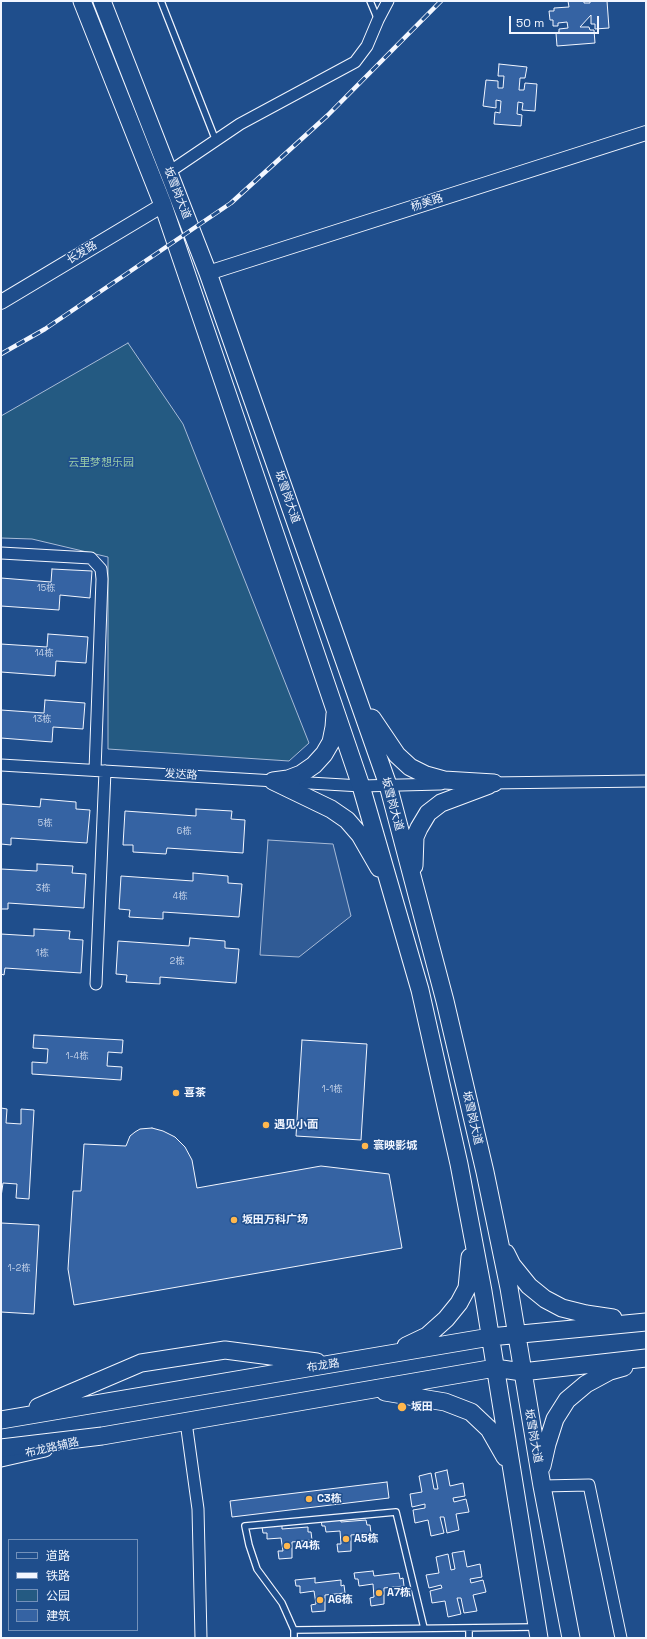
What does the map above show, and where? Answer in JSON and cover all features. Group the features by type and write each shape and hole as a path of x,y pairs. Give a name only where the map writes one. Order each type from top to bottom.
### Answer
{"main road":[{"name":"坂雪岗大道","path":"82,1 163,204 332,698 361,786 420,990 459,1164 490,1337 538,1632"},
{"name":"坂雪岗大道","path":"102,1 208,273 388,785 445,1001 499,1239 517,1333 522,1372 541,1481 571,1638"},
{"path":"356,694 396,755 410,767 426,775 444,780 494,783"},
{"path":"273,781 288,779 301,774 314,765 324,754 331,742 334,727 335,713 332,698"},
{"path":"273,781 331,809 347,820 360,835 391,888"},
{"path":"413,883 416,837 419,828 428,813 441,803 494,783"},
{"path":"386,1355 427,1336 446,1319 459,1303 467,1288 471,1265 469,1219"},
{"path":"499,1239 512,1265 529,1286 545,1299 562,1308 586,1314 645,1322"},
{"name":"布龙路","path":"7,1419 490,1337 517,1333 645,1322"},
{"path":"7,1419 141,1363 225,1350 335,1364"},
{"path":"1,1448 102,1436 495,1368 522,1372 646,1359"},
{"path":"541,1481 547,1444 555,1419 567,1400 586,1384 610,1371 646,1359"},
{"path":"367,1390 445,1402 471,1412 489,1429 503,1452 513,1477"},
{"name":"布龙路辅路","path":"1,1459 102,1436"}],"street":[{"path":"169,172 240,124 355,62 367,46 388,1"},
{"name":"杨美路","path":"208,273 646,133"},
{"name":"长发路","path":"1,302 163,204"},
{"path":"1,553 91,558 101,569 100,770 96,984"},
{"name":"发达路","path":"1,765 361,786 646,781"},
{"path":"186,1422 198,1509 201,1638"},
{"path":"541,1481 589,1485 621,1638"}],"lane":[{"path":"161,1 216,141"},
{"path":"370,1 378,20"},
{"path":"294,1638 294,1630 282,1603 257,1569 249,1545 245,1526 396,1512 424,1628"},
{"path":"469,1628 469,1638"},
{"path":"294,1630 469,1628 538,1632"}],"green space":[{"name":"云里梦想乐园","path":"128,343 183,424 309,743 289,761 108,749 108,557 32,539 1,538 1,416"}],"shaded area":[{"path":"268,840 333,844 351,916 299,957 260,955"}],"building":[{"path":"568,1 584,1 584,3 590,3 590,1 607,1 609,28 595,29 595,24 591,24 591,15 580,27 589,27 590,30 594,30 595,43 557,46 556,33 559,32 559,29 568,28 567,22 558,23 558,26 553,26 553,20 550,20 549,11 554,11 554,8 569,7"},
{"path":"499,64 527,67 525,78 520,78 519,90 524,90 525,83 537,84 535,111 522,110 523,103 518,102 517,114 522,115 521,126 494,124 495,112 500,113 501,101 496,100 496,108 483,106 486,80 498,81 498,88 503,88 504,76 498,76"},
{"path":"52,569 92,571 90,598 60,595 59,610 1,606 1,578 51,582"},
{"path":"48,634 88,637 86,663 56,661 55,676 1,672 1,644 47,647"},
{"path":"45,700 85,703 83,729 53,727 52,742 1,738 1,710 44,713"},
{"path":"41,799 76,802 76,809 90,810 87,843 11,838 11,845 1,844 1,804 40,807"},
{"path":"196,809 232,811 231,819 245,820 243,853 167,848 166,854 133,852 133,845 123,845 125,811 196,816"},
{"path":"37,864 73,866 72,873 86,874 84,908 8,903 8,909 1,909 1,869 37,871"},
{"path":"193,873 228,876 228,883 242,884 239,917 163,912 163,919 129,917 130,910 119,909 121,876 193,881"},
{"path":"34,929 70,931 69,939 83,940 81,973 5,968 4,975 1,974 1,934 34,936"},
{"path":"190,938 225,941 225,948 239,949 236,983 160,977 160,984 126,982 127,975 116,974 118,941 189,946"},
{"path":"34,1035 123,1040 122,1053 108,1052 107,1066 122,1067 121,1080 32,1074 32,1062 47,1063 48,1049 33,1048"},
{"path":"302,1040 367,1044 361,1140 296,1136"},
{"path":"1,1108 7,1109 6,1123 21,1124 21,1109 34,1110 29,1199 16,1198 17,1184 3,1183 1,1197"},
{"name":"坂田万科广场","path":"152,1128 163,1131 175,1137 185,1147 192,1160 197,1188 321,1166 389,1174 402,1248 74,1305 68,1269 73,1191 81,1191 84,1144 126,1146 130,1136 135,1132 140,1129"},
{"path":"1,1223 39,1225 34,1314 1,1312"},
{"path":"447,1470 450,1486 463,1483 465,1496 453,1498 454,1502 466,1499 469,1512 456,1514 459,1530 447,1533 444,1517 440,1517 444,1533 431,1536 428,1520 415,1523 413,1510 425,1508 425,1504 412,1507 410,1494 422,1492 419,1476 431,1473 434,1489 438,1489 435,1473"},
{"name":"C3栋","path":"387,1482 389,1498 232,1517 230,1501"},
{"name":"A5栋","path":"340,1518 341,1522 366,1520 367,1525 370,1525 371,1533 351,1535 351,1551 338,1552 337,1544 341,1544 340,1531 326,1532 325,1526 322,1526 321,1520"},
{"name":"A4栋","path":"282,1525 282,1529 308,1527 308,1532 311,1532 312,1540 292,1542 292,1558 279,1559 278,1551 283,1551 281,1538 267,1539 267,1533 263,1533 262,1527"},
{"path":"464,1551 467,1567 480,1564 482,1577 470,1579 471,1583 483,1580 486,1592 473,1595 477,1611 464,1613 461,1598 457,1598 461,1614 448,1617 445,1601 432,1603 430,1591 442,1588 441,1585 429,1588 426,1575 439,1573 436,1557 448,1554 451,1570 455,1569 452,1553"},
{"name":"A7栋","path":"373,1571 374,1576 399,1573 400,1579 403,1578 404,1586 384,1588 384,1604 371,1606 370,1598 374,1597 373,1584 359,1586 358,1579 355,1579 354,1573"},
{"name":"A6栋","path":"315,1578 315,1583 341,1580 341,1586 344,1585 345,1593 325,1595 325,1611 312,1612 311,1605 316,1604 314,1591 300,1593 300,1586 296,1586 295,1580"}],"railway":[{"path":"1,354 45,329 231,203 328,115 441,1"}],"place":[{"name":"喜茶","path":"176,1093"},
{"name":"遇见小面","path":"266,1125"},
{"name":"寰映影城","path":"365,1146"},
{"name":"坂田万科广场","path":"234,1220"},
{"name":"坂田","path":"402,1407"},
{"name":"C3栋","path":"309,1499"},
{"name":"A5栋","path":"346,1539"},
{"name":"A4栋","path":"287,1546"},
{"name":"A7栋","path":"379,1593"},
{"name":"A6栋","path":"320,1600"}]}
